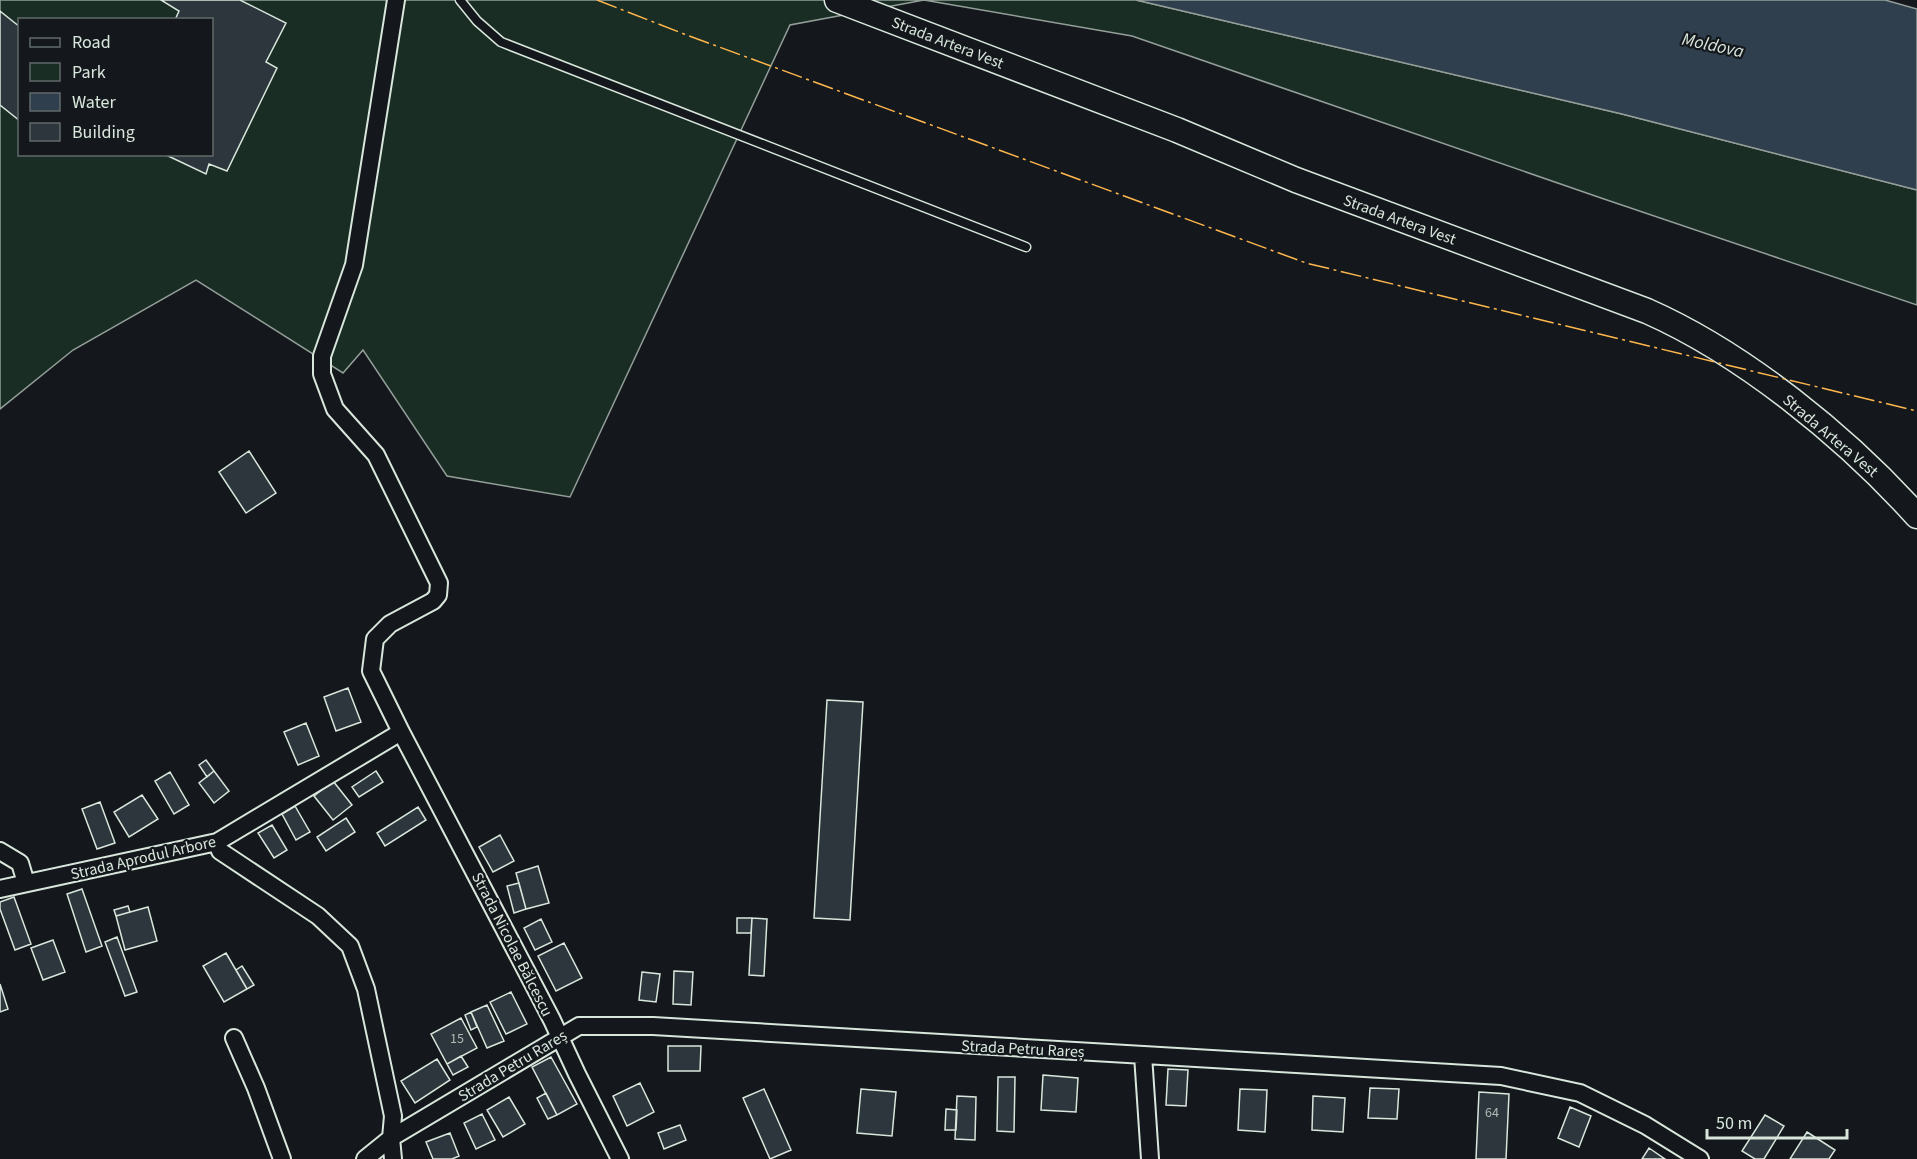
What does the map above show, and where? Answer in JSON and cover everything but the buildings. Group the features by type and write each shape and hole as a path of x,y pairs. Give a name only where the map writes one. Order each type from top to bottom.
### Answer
{"main road":[{"name":"Strada Artera Vest","path":"837,0 1177,130 1296,180 1647,311 1683,327 1765,381 1835,435 1892,488 1917,516"}],"street":[{"name":"Strada Nicolae Bălcescu","path":"396,0 354,265 322,356 322,374 335,409 376,455 439,584 438,595 433,601 390,624 375,639 371,671 560,1037 620,1159"},
{"name":"Strada Aprodul Arbore","path":"0,889 217,842 401,732"},
{"path":"217,842 220,851 318,916 350,946 366,989 393,1116 391,1138 393,1159"},
{"path":"0,851 20,863 26,883"},
{"name":"Strada Petru Rareș","path":"365,1159 391,1138 579,1026 653,1026 1501,1076 1580,1093 1645,1125 1700,1159"},
{"path":"234,1038 282,1159"},
{"path":"1143,1055 1150,1159"}],"lane":[{"path":"460,0 477,21 501,42 1026,247"}],"green space":[{"path":"0,0 924,0 790,25 570,497 447,476 363,350 343,373 196,280 73,350 0,409"},
{"path":"924,0 1136,0 1622,114 1917,190 1917,305 1604,199 1132,36"}],"water":[{"name":"Moldova","path":"1136,0 1885,0 1917,9 1917,190 1622,114"}],"power":[{"path":"597,0 1306,263 1917,411"}]}
